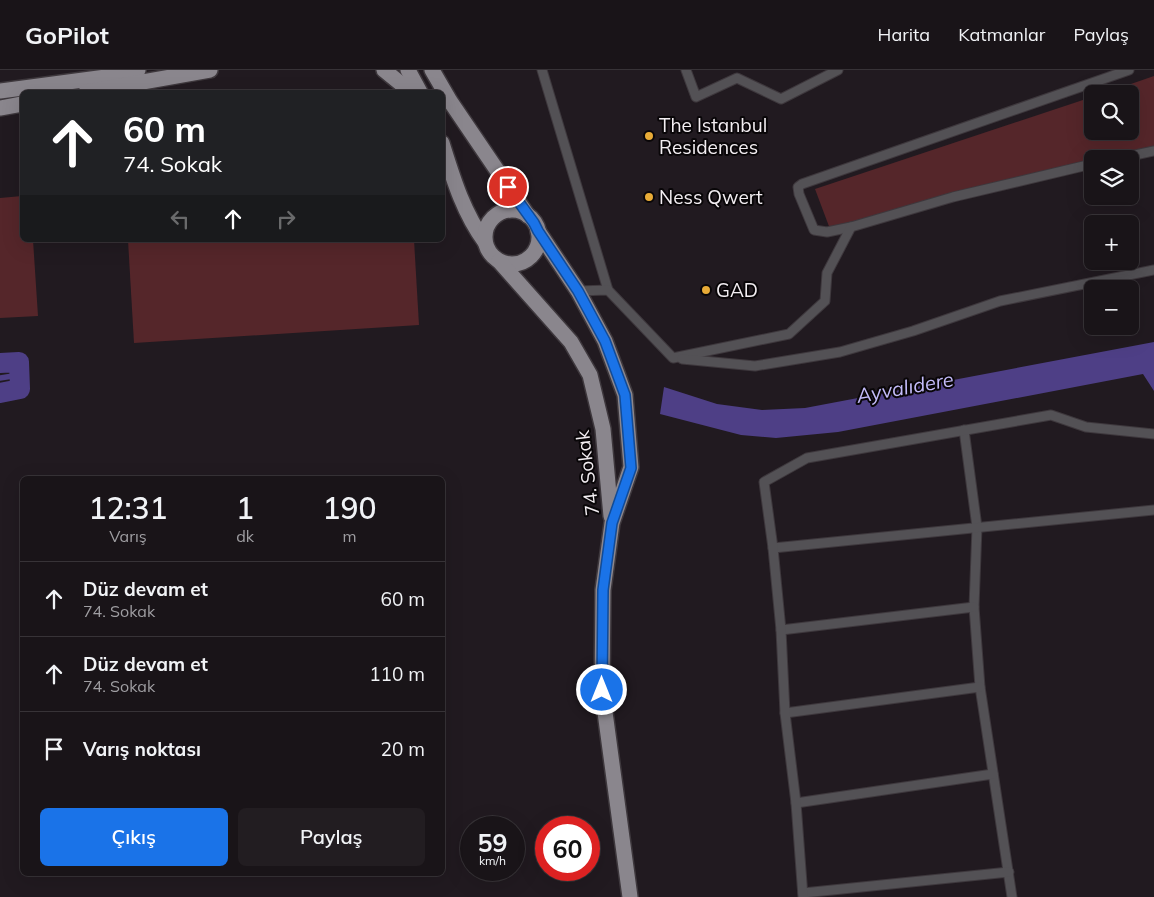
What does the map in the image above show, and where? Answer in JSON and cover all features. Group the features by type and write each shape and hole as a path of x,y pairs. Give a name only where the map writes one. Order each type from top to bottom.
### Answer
{"main road":[{"path":"0,91 113,76 138,70"},
{"path":"97,90 210,70"},
{"path":"384,70 409,90"},
{"path":"408,70 419,90"},
{"path":"432,70 443,90"},
{"path":"444,70 450,102"},
{"path":"445,93 534,223 538,231 539,240 532,256 525,261 508,264 499,261 488,250 457,191 445,153"},
{"path":"0,108 20,104"},
{"path":"485,242 488,224 502,212 511,210 528,216"},
{"name":"74. Sokak","path":"538,231 578,291 605,341 625,395 631,468 612,523"},
{"name":"74. Sokak","path":"499,261 571,342 590,375 603,429 612,523"},
{"path":"612,523 603,590 602,690 630,897"}],"lane":[{"path":"542,70 608,290 673,358 755,366 840,352 913,331 1000,301 1154,270"},
{"path":"686,70 696,97 737,78 781,99 838,70"},
{"path":"1084,166 953,197 851,227 827,232 814,230 799,194 798,187 1129,70"},
{"path":"1139,154 1154,151"},
{"path":"673,358 789,334 825,301 827,273 851,227"},
{"path":"578,291 608,290"},
{"path":"1008,872 803,895 796,803 785,712 774,548 764,482 807,458 1051,415 1086,427 1154,434"},
{"path":"964,430 977,526 974,607 980,687 1012,897"},
{"path":"774,548 977,526 1154,510"},
{"path":"781,630 974,607"},
{"path":"785,712 980,687"},
{"path":"796,803 993,774"}],"shaded area":[{"path":"1154,76 1154,155 1139,159 1139,150 1084,150 1084,171 830,229 815,189 1084,100 1084,140 1139,140 1139,85 1128,85"},
{"path":"20,196 20,242 33,242 38,316 0,318 0,198"},
{"path":"128,242 414,242 419,325 134,343"},
{"path":"1154,342 1154,391 1143,374 838,432 776,438 741,435 660,414 664,387 717,404 762,410 805,408"}],"waterway":[{"name":"Ayvalıdere","path":"0,363 19,362 20,389 0,393"},
{"name":"Ayvalıdere","path":"0,378 19,375"}],"place":[{"name":"The Istanbul Residences","path":"649,136"},
{"name":"Ness Qwert","path":"649,197"},
{"name":"GAD","path":"706,290"}],"route":[{"path":"508,187 578,291 605,341 625,395 631,468 612,523 603,590 602,690"}]}
